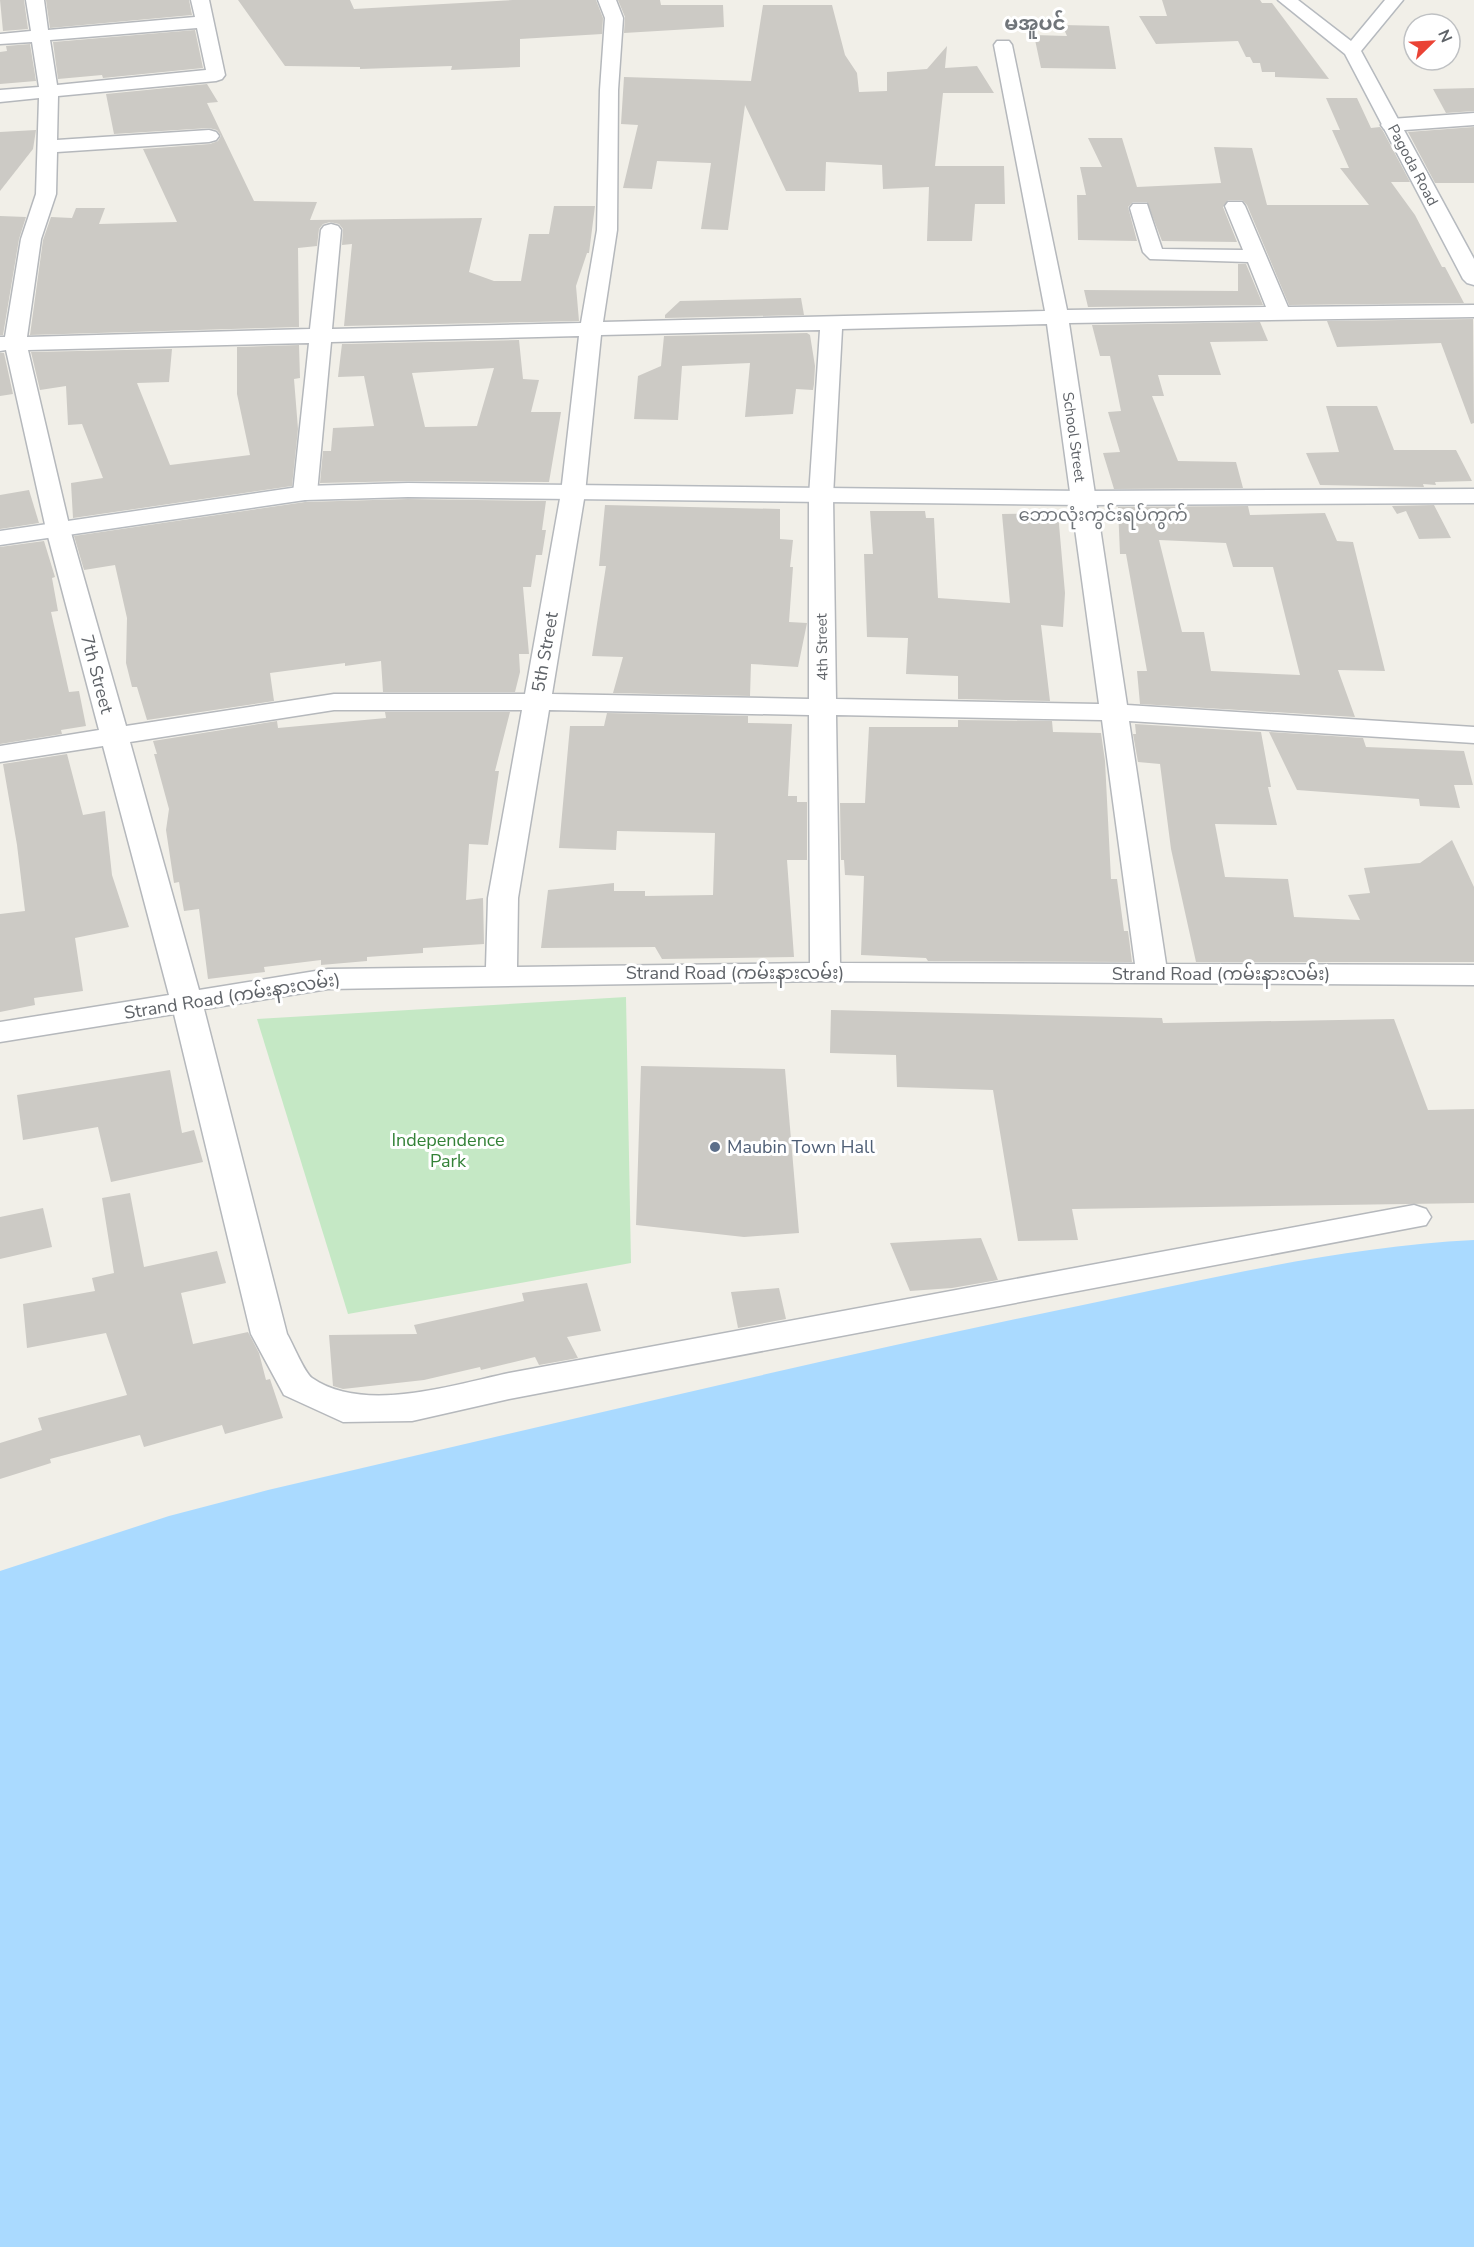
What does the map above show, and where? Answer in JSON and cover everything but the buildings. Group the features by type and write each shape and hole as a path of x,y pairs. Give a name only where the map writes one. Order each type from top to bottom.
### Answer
{"street":[{"path":"35,0 49,92 46,194 31,239 8,344 320,338 1057,317 1474,311"},
{"path":"0,96 216,75 200,0"},
{"name":"5th Street","path":"501,975 503,898 573,493 591,329 607,230 609,90 614,18 607,0"},
{"name":"Pagoda Road","path":"1287,0 1352,51 1474,279"},
{"path":"1352,51 1394,0"},
{"path":"0,39 204,22"},
{"name":"School Street","path":"1003,45 1057,317 1152,974"},
{"path":"1391,125 1474,119"},
{"path":"47,147 209,136"},
{"path":"1235,206 1280,314"},
{"path":"1140,208 1153,252 1157,255 1256,256"},
{"path":"305,494 331,230"},
{"name":"4th Street","path":"825,972 821,496 831,323"},
{"name":"7th Street","path":"8,344 187,1002 269,1334 297,1386 343,1408 412,1407 532,1381 1413,1217"},
{"path":"0,538 305,494 408,490 1083,498 1474,496"},
{"path":"0,754 334,702 537,702 1114,712 1474,735"},
{"name":"Strand Road (ကမ်းနားလမ်း)","path":"0,1032 328,979 825,972 1474,975"}],"green space":[{"name":"Independence Park","path":"626,997 631,1263 348,1314 257,1019"}],"water":[{"path":"1474,1240 1474,2247 0,2247 0,1571 169,1516 268,1490 861,1353 1265,1267 1369,1250"}],"place":[{"name":"Maubin Town Hall","path":"715,1147"}],"district":[{"name":"မအူပင်","path":"1035,23"},
{"name":"ဘောလုံးကွင်းရပ်ကွက်","path":"1103,515"}]}
